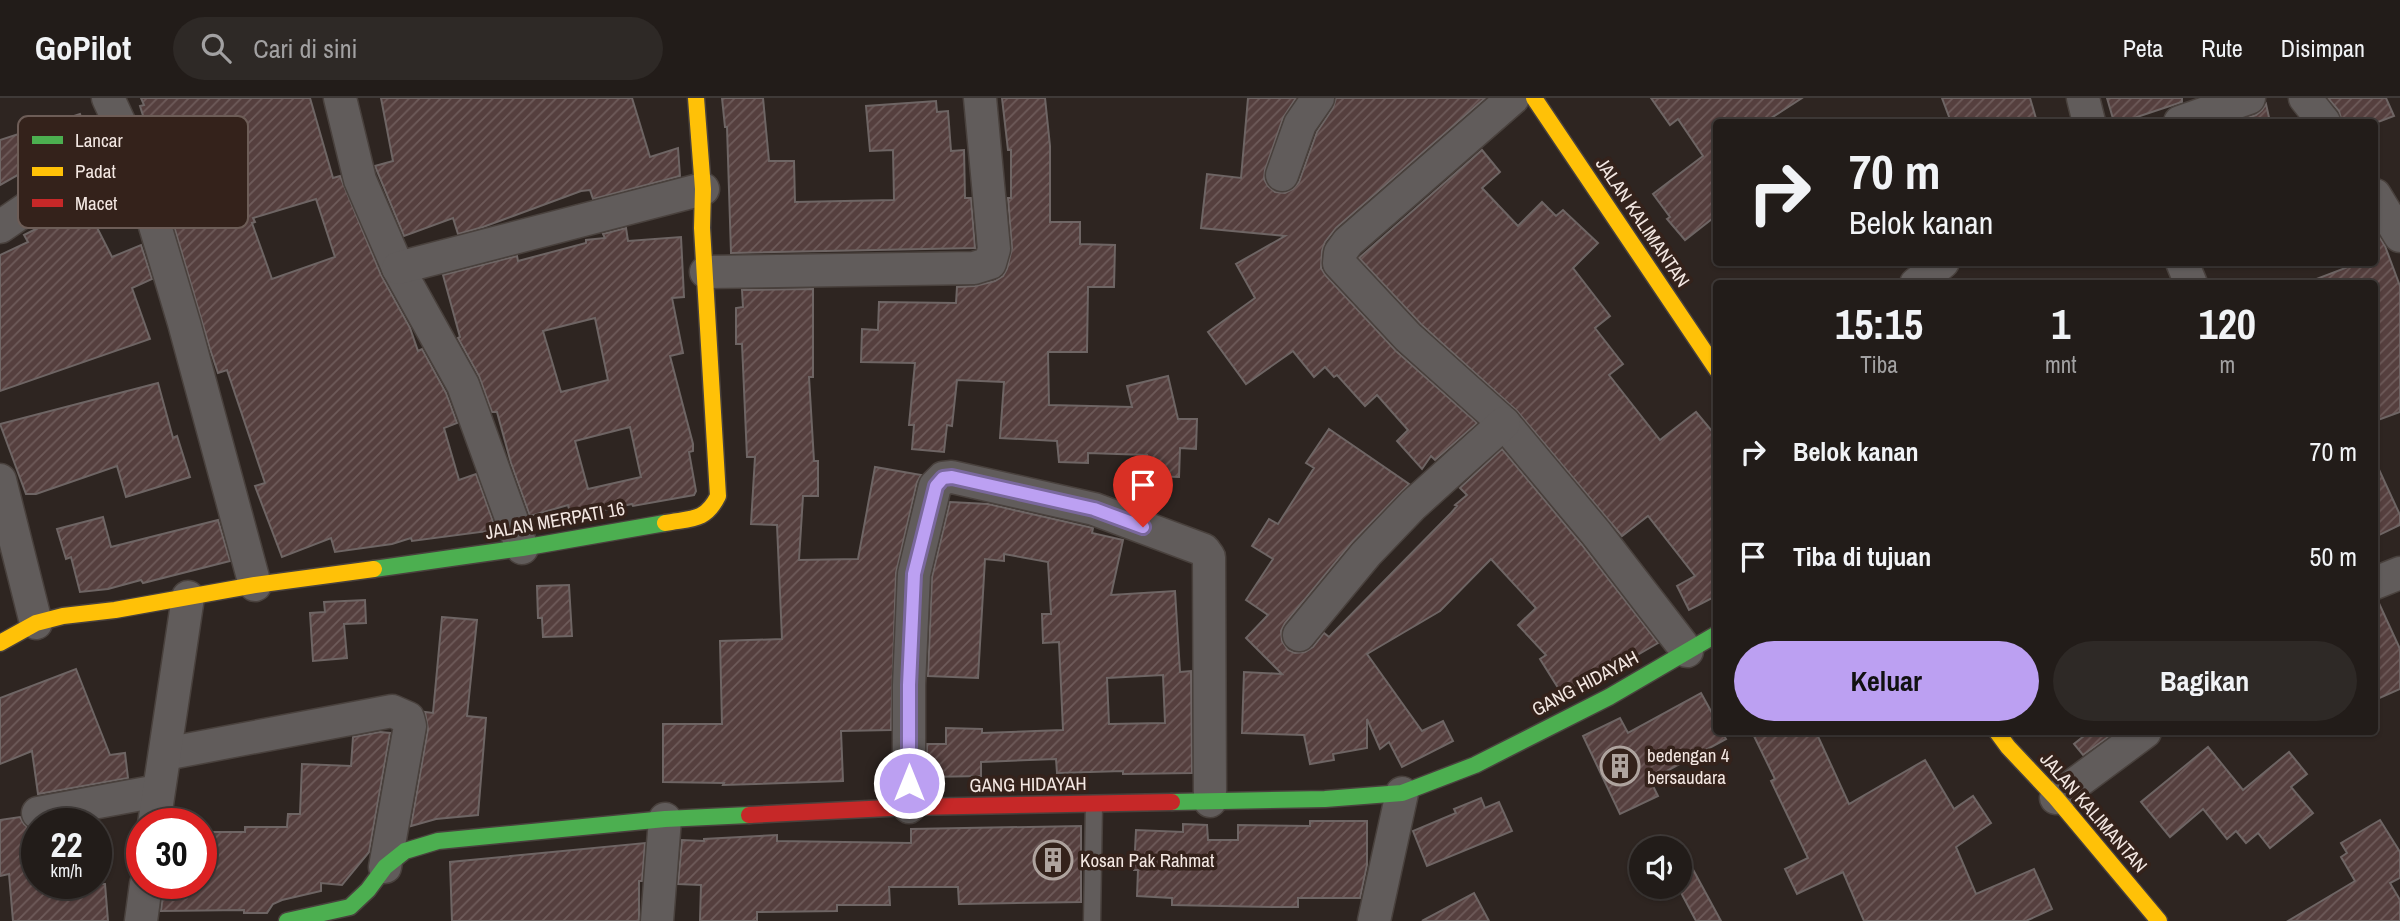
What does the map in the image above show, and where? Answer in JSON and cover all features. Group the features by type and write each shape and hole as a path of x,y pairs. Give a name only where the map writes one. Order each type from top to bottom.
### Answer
{"street":[{"path":"108,98 116,116"},
{"path":"340,98 360,180 398,268 463,385 522,548"},
{"name":"JALAN MERPATI 16","path":"0,643 36,623 63,616 255,585 522,548 702,516 711,510 718,496 696,98"},
{"path":"706,272 975,268 990,263 994,249 980,98"},
{"path":"1282,175 1300,124 1318,98"},
{"path":"1513,98 1348,242 1340,253 1339,263 1408,337 1504,423 1596,533 1687,651"},
{"name":"JALAN KALIMANTAN","path":"1534,98 1713,364"},
{"path":"2083,98 2088,119"},
{"path":"2189,119 2249,98"},
{"path":"2305,98 2322,119"},
{"path":"398,268 703,189"},
{"path":"2378,200 2400,236"},
{"path":"0,227 18,214"},
{"path":"156,228 255,585"},
{"path":"1921,280 1938,266"},
{"path":"1299,635 1376,544 1413,505 1504,423"},
{"path":"909,807 909,685 914,574 936,486 943,478 952,477 1094,509 1204,550 1209,557 1210,801"},
{"path":"0,480 36,623"},
{"path":"2378,582 2400,573"},
{"path":"156,808 188,597"},
{"name":"GANG HIDAYAH","path":"287,921 350,906 368,890 385,867 405,850 438,841 665,819 909,807 1325,799 1402,793 1475,765 1609,697 1713,636"},
{"path":"165,754 392,711 408,718 410,726 385,867"},
{"name":"JALAN KALIMANTAN","path":"1999,735 2159,921"},
{"path":"2056,798 2141,735"},
{"path":"65,808 158,791"},
{"path":"1374,921 1402,793"},
{"path":"657,921 665,819"},
{"path":"141,921 144,899"}],"lane":[{"path":"1092,921 1094,804"}],"building":[{"path":"141,98 310,98 333,178 340,176 381,275 410,328 418,351 422,349 446,393 457,423 444,428 459,480 476,474 496,530 412,541 411,538 392,544 335,552 331,538 282,557 255,486 265,483 227,370 218,373 175,228 248,228 248,116 143,116 140,106 144,105","holes":["316,199 335,257 272,279 252,223 255,222 253,218"]},
{"path":"381,98 632,98 650,157 678,148 680,176 593,199 590,190 581,191 458,234 453,218 404,236 375,166 393,161"},
{"path":"722,98 763,98 769,161 794,161 795,202 894,200 893,150 870,151 866,106 936,101 937,112 948,111 951,151 964,150 965,198 971,198 975,248 731,253 727,127"},
{"path":"1002,98 1045,98 1050,146 1050,222 1080,222 1080,244 1115,245 1114,287 1088,287 1087,352 1048,352 1049,405 1132,407 1127,386 1168,376 1178,419 1197,419 1196,449 1180,448 1179,477 1146,476 1147,455 1088,453 1088,463 1059,462 1057,441 1000,438 1004,382 957,380 952,426 947,425 944,452 912,449 914,425 909,425 915,363 861,362 862,329 878,330 879,302 956,303 957,287 995,281 1003,276 1007,269 1012,248 1008,198 1011,198 1011,150 1008,150"},
{"path":"1248,98 1296,98 1283,118 1265,170 1264,179 1268,186 1275,192 1285,193 1299,182 1317,132 1333,108 1336,98 1485,98 1336,228 1325,242 1322,251 1321,268 1326,276 1396,351 1477,423 1435,460 1431,456 1422,469 1397,441 1408,430 1377,395 1365,406 1337,375 1334,377 1325,367 1314,377 1293,351 1246,384 1208,332 1255,298 1236,264 1285,236 1201,228 1207,174 1241,178"},
{"path":"1651,98 1802,98 1770,119 1713,119 1713,218 1685,240 1667,219 1670,217 1653,194 1703,156 1678,119 1670,125"},
{"path":"1942,98 2030,98 2036,119 1950,119"},
{"path":"2107,98 2182,98 2182,102 2131,119 2113,119"},
{"path":"2328,98 2386,98 2394,116 2378,122 2378,119 2341,119 2339,111"},
{"path":"2266,104 2269,119 2243,119 2256,115"},
{"path":"18,134 18,175 0,185 0,140"},
{"path":"1482,150 1500,172 1482,188 1518,226 1542,202 1556,216 1563,210 1598,243 1573,268 1610,316 1595,328 1623,364 1609,375 1660,440 1696,412 1713,432 1713,599 1689,610 1677,586 1695,576 1648,516 1622,536 1517,411 1421,324 1359,258"},
{"path":"38,228 97,228 112,257 141,245 152,279 132,288 150,339 0,391 0,255 28,242 24,235"},
{"path":"626,228 628,241 681,237 684,297 672,298 683,353 670,356 693,444 693,451 689,452 696,491 694,495 571,517 568,505 530,516 497,412 492,412 479,376 458,338 460,337 443,275 517,256 518,261 586,243 586,240 605,238 603,234","holes":["595,318 608,380 561,392 543,331","630,427 641,477 588,489 575,441"]},
{"path":"2378,235 2400,286 2400,412 2378,420 2378,280 2314,280 2350,266 2378,266"},
{"path":"813,289 813,377 809,377 814,461 818,461 818,496 803,496 799,560 858,559 875,467 921,475 917,482 896,573 891,730 841,731 843,781 723,785 724,783 663,782 663,724 722,724 720,641 782,639 777,525 751,524 755,457 747,457 742,344 736,344 736,308 743,307 742,290"},
{"path":"158,383 173,438 177,436 190,477 126,497 117,466 36,494 26,494 0,424"},
{"path":"1329,429 1409,484 1353,541 1285,623 1281,631 1282,641 1288,650 1295,653 1305,652 1313,647 1324,633 1329,637 1451,513 1457,506 1455,505 1467,495 1460,488 1502,449 1582,545 1658,643 1627,661 1623,656 1562,694 1540,659 1546,655 1518,625 1536,608 1491,559 1440,611 1367,654 1422,731 1443,721 1453,741 1402,767 1389,742 1380,749 1367,719 1367,748 1333,754 1334,760 1310,764 1304,735 1242,733 1244,672 1282,674 1246,638 1268,615 1246,600 1273,559 1252,546 1269,519 1278,524 1314,468 1306,463"},
{"path":"2378,467 2400,515 2400,525 2378,536"},
{"path":"950,502 988,504 1093,528 1092,533 1123,540 1111,595 1175,591 1180,672 1191,671 1192,773 1057,773 1056,759 981,762 981,776 927,777 927,744 946,744 946,728 982,729 982,733 1063,730 1059,642 1043,643 1042,614 1051,614 1048,562 1004,554 1004,561 985,559 978,678 928,676 932,577","holes":["1163,675 1165,723 1109,724 1107,678"]},
{"path":"103,517 111,547 218,520 230,561 143,583 141,580 108,589 80,592 71,557 66,559 57,529"},
{"path":"569,585 572,636 543,637 542,618 538,618 537,586"},
{"path":"365,600 366,623 344,624 347,658 313,661 310,613 325,612 324,602"},
{"path":"2378,601 2400,649 2400,689 2378,699"},
{"path":"442,617 477,620 467,716 486,718 478,815 436,819 411,826 428,729 425,712 433,713"},
{"path":"76,669 110,755 125,753 128,778 38,794 32,751 0,764 0,698"},
{"path":"1701,693 1713,715 1713,735 1724,735 1726,739 1650,780 1658,796 1620,814 1583,736 1620,718 1628,733"},
{"path":"390,733 369,852 342,885 321,883 321,891 282,900 273,904 267,913 244,913 244,910 161,911 162,899 217,899 217,832 245,832 245,827 287,827 288,814 300,814 302,764 351,766 353,737"},
{"path":"1753,735 1817,735 1849,804 1925,760 1954,809 1973,796 1991,823 1956,847 1976,894 2034,869 2052,909 2026,921 1864,921 1843,872 1797,894 1785,869 1808,858 1771,781 1775,779"},
{"path":"2085,735 2111,735 2083,755 2074,744"},
{"path":"2208,747 2243,790 2289,752 2307,774 2291,787 2313,813 2270,848 2258,833 2246,843 2236,831 2227,839 2203,809 2170,837 2141,802"},
{"path":"1481,798 1485,808 1499,802 1512,831 1427,866 1413,831 1456,813 1454,809"},
{"path":"21,819 21,899 106,899 108,921 13,921 9,874 0,876 0,820"},
{"path":"2380,820 2400,852 2400,878 2390,883 2400,900 2400,921 2288,921 2355,881 2341,857 2347,853 2341,843"},
{"path":"1310,821 1367,821 1367,865 1360,898 1298,898 1298,907 1275,907 1172,905 1172,898 1137,896 1138,870 1134,870 1136,830 1183,832 1183,824 1207,825 1208,840 1238,840 1238,825 1310,826"},
{"path":"1081,826 1081,902 959,904 958,887 889,887 890,905 837,905 837,911 757,912 757,921 700,921 701,885 678,884 682,840 704,841 777,835 777,841 911,843 911,829"},
{"path":"645,843 642,881 639,881 639,921 452,921 450,862"},
{"path":"1692,868 1721,921 1696,921 1684,899 1692,899"},
{"path":"1474,893 1489,921 1422,921"}],"traffic: fast":[{"path":"374,569 522,548 665,523"},
{"path":"1172,802 1325,799 1402,793 1475,765 1609,697 1713,636"},
{"path":"287,921 350,907 368,890 385,867 405,851 438,841 665,819 749,815"}],"traffic: slow":[{"path":"665,523 702,515 718,496 696,98"},
{"path":"1534,98 1713,364"},
{"path":"0,643 36,623 63,616 374,569"},
{"path":"1999,735 2159,921"}],"traffic: jam":[{"path":"749,815 909,807 1172,802"}],"place":[{"name":"bedengan 4 bersaudara","path":"1620,766"},
{"name":"Kosan Pak Rahmat","path":"1053,860"}],"route":[{"path":"909,783 909,685 914,574 936,486 943,478 952,477 1094,509 1143,527"}]}
